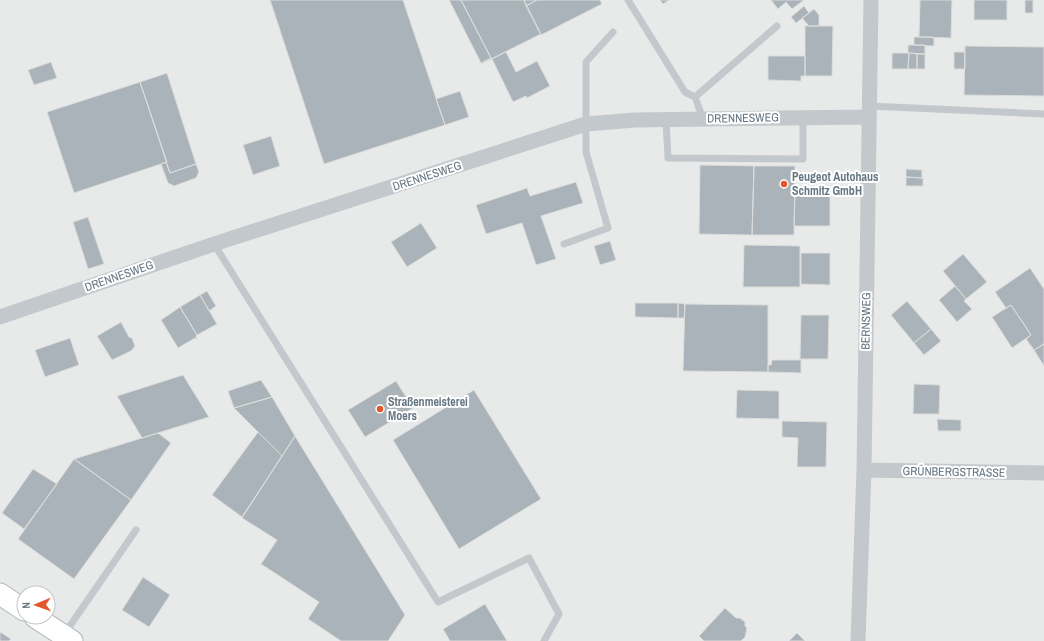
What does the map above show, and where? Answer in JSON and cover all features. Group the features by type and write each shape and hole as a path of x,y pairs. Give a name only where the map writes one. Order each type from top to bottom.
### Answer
{"street":[{"name":"BERNSWEG","path":"858,641 864,470 871,0"},
{"name":"DRENNESWEG","path":"0,317 214,244 586,124 666,120 803,118 869,111"},
{"name":"GRÜNBERGSTRASSE","path":"864,470 1044,473"},
{"path":"0,594 16,605"},
{"path":"48,625 68,638"}],"lane":[{"path":"628,0 686,92 695,97 703,119"},
{"path":"695,97 777,26"},
{"path":"564,244 608,228 586,152 586,62 614,32"},
{"path":"869,111 1044,114"},
{"path":"666,120 668,158 803,159 803,118"},
{"path":"214,244 438,602 529,558 559,614 544,641"},
{"path":"68,638 136,530"}],"shaded area":[{"path":"0,0 1044,0 1044,641 0,641"}],"building":[{"path":"270,0 403,0 445,125 324,164"},
{"path":"449,0 461,0 491,58 481,63"},
{"path":"461,0 524,0 541,34 481,64 491,58"},
{"path":"524,0 537,0 526,6"},
{"path":"537,0 600,0 602,4 541,35 526,6"},
{"path":"660,0 669,0 663,4"},
{"path":"771,0 804,0 792,9 786,2 778,9"},
{"path":"920,0 952,0 951,38 919,37"},
{"path":"974,0 1007,0 1007,20 974,20"},
{"path":"1025,0 1033,0 1033,13 1025,13"},
{"path":"804,6 809,13 796,23 791,17"},
{"path":"814,9 819,15 819,26 809,26 802,18"},
{"path":"805,26 833,26 832,76 805,76"},
{"path":"914,37 934,37 934,46 914,45"},
{"path":"908,45 925,45 925,54 908,53"},
{"path":"965,46 1044,47 1044,96 964,95"},
{"path":"506,52 516,72 537,61 550,86 527,98 526,96 513,102 492,59"},
{"path":"954,52 965,52 965,69 954,69"},
{"path":"892,53 909,53 908,69 892,69"},
{"path":"909,53 917,54 917,69 908,69"},
{"path":"917,54 925,54 925,69 917,69"},
{"path":"768,56 805,56 805,76 801,76 801,81 768,80"},
{"path":"51,62 57,78 34,85 28,70"},
{"path":"167,73 196,164 170,173 140,82"},
{"path":"140,82 167,162 74,193 47,112"},
{"path":"460,91 469,117 445,125 436,99"},
{"path":"271,136 280,166 253,175 243,145"},
{"path":"166,162 170,173 196,164 199,172 196,178 174,186 168,183 161,164"},
{"path":"700,165 754,166 752,235 699,234"},
{"path":"754,166 795,166 794,235 752,235"},
{"path":"906,169 922,170 922,178 906,177"},
{"path":"906,177 923,178 923,186 906,186"},
{"path":"576,182 583,203 541,216 556,259 536,265 522,223 486,234 476,205 527,188 530,196"},
{"path":"795,195 830,196 830,226 794,226"},
{"path":"88,217 104,264 88,269 73,222"},
{"path":"421,223 437,248 407,267 391,242"},
{"path":"610,241 616,260 600,265 594,246"},
{"path":"744,245 800,246 800,287 743,287"},
{"path":"801,253 830,253 830,285 801,284"},
{"path":"963,254 987,282 966,299 943,271"},
{"path":"1030,268 1044,289 1044,344 1034,350 1026,339 1031,335 1011,305 1006,308 995,292"},
{"path":"955,286 966,299 964,301 972,309 957,322 939,300"},
{"path":"207,291 216,306 209,311 200,295"},
{"path":"200,295 217,324 197,335 180,307"},
{"path":"907,301 931,329 914,343 891,315"},
{"path":"635,303 678,303 678,318 635,317"},
{"path":"678,303 685,304 684,318 678,318"},
{"path":"685,304 768,305 768,372 683,371"},
{"path":"1011,305 1031,335 1012,348 992,317"},
{"path":"180,307 197,335 197,339 195,338 178,348 161,320"},
{"path":"801,315 829,315 828,359 800,359"},
{"path":"121,322 129,337 132,338 135,346 131,351 112,360 97,336"},
{"path":"931,329 941,341 924,355 914,343"},
{"path":"70,338 79,365 45,377 35,350"},
{"path":"1044,344 1044,366 1034,350"},
{"path":"772,360 801,360 801,373 768,372 768,365 771,365"},
{"path":"183,375 209,417 142,438 117,396"},
{"path":"261,380 272,397 234,408 228,391"},
{"name":"Straßenmeisterei Moers","path":"396,381 413,408 365,437 348,410"},
{"path":"914,384 940,385 939,414 913,414"},
{"path":"474,390 541,499 459,549 393,440"},
{"path":"737,390 779,391 779,419 736,418"},
{"path":"272,397 295,436 282,456 234,408"},
{"path":"937,419 961,420 961,431 938,431"},
{"path":"782,421 827,422 826,467 797,467 798,438 782,437"},
{"path":"258,432 282,456 242,517 212,495"},
{"path":"158,433 171,443 131,500 74,459"},
{"path":"295,436 405,615 388,641 341,641 308,619 319,602 261,564 277,540 242,518"},
{"path":"74,459 131,500 74,579 18,539"},
{"path":"33,469 57,484 24,529 2,513"},
{"path":"143,577 170,595 149,627 122,610"},
{"path":"485,604 507,641 450,641 443,629"},
{"path":"725,608 736,618 740,618 745,622 745,626 747,628 745,637 741,641 704,641 699,636"},
{"path":"0,632 11,639 9,641 0,641"},
{"path":"797,633 805,641 789,641"}],"place":[{"name":"Peugeot Autohaus Schmitz GmbH","path":"784,184"},
{"name":"Straßenmeisterei Moers","path":"380,409"}]}
